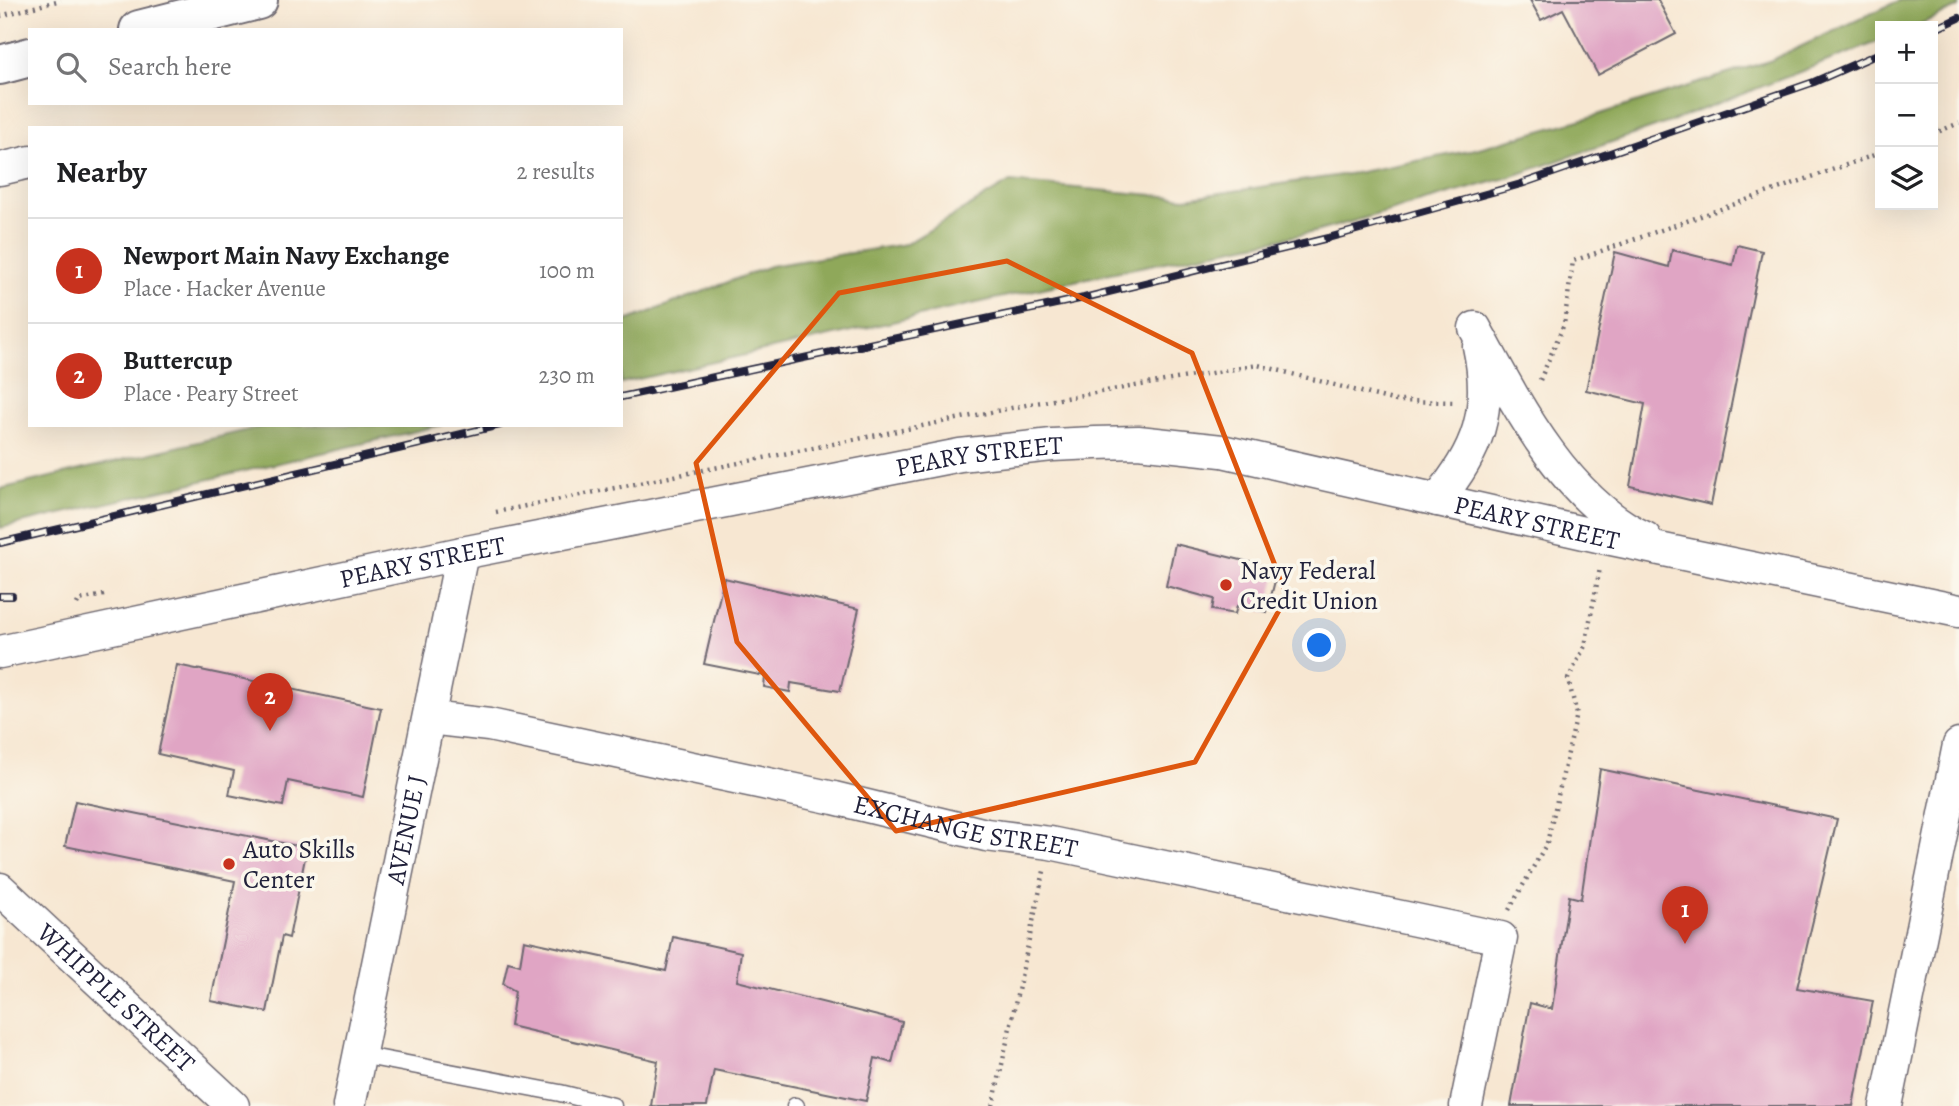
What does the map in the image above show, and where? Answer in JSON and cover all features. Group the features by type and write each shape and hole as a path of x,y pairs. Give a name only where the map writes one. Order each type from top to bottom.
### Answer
{"highway":[{"path":"147,28 258,0"},
{"path":"0,65 28,58"}],"street":[{"path":"0,169 28,162"},
{"path":"1437,500 1463,467 1479,434 1483,383 1475,328 1512,394 1566,474 1589,500 1610,517 1631,532 1669,550"},
{"name":"PEARY STREET","path":"0,652 462,553 960,455 1052,445 1138,442 1222,451 1606,538 1959,611"},
{"name":"AVENUE J","path":"349,1106 462,553"},
{"name":"EXCHANGE STREET","path":"429,718 489,725 834,798 986,835 1050,843 1501,938"},
{"path":"1886,1106 1959,744"},
{"name":"WHIPPLE STREET","path":"0,889 233,1106"},
{"path":"1466,1106 1501,938"}],"lane":[{"path":"360,1055 560,1093 613,1106"}],"path":[{"path":"0,16 61,0"},
{"path":"1938,132 1959,123"},
{"path":"1501,938 1509,910 1547,843 1577,714 1568,679 1585,646 1606,538"},
{"path":"993,1106 1050,843"}],"highlighted area":[{"path":"1007,261 1192,353 1287,596 1195,762 896,831 737,642 696,463 839,293"}],"green space":[{"path":"1900,0 1959,0 1959,7 1927,21 1875,21 1875,43 1670,122 1510,177 1315,232 1110,273 623,383 623,322 770,266 906,244 1010,182 1186,198 1355,173 1468,151 1594,116 1772,60"},
{"path":"261,427 433,427 0,528 0,489"}],"building":[{"path":"1530,0 1658,0 1676,34 1598,75 1563,9 1541,20"},
{"path":"1737,245 1762,251 1711,505 1630,486 1645,404 1586,390 1615,252 1669,267 1672,250 1733,265"},
{"path":"1175,544 1278,569 1267,612 1237,606 1235,614 1212,610 1214,599 1166,586"},
{"path":"724,578 859,609 840,691 791,683 790,692 764,687 765,676 704,664"},
{"path":"177,665 381,708 363,797 288,781 283,806 229,795 234,771 158,754"},
{"path":"1600,769 1837,819 1797,988 1873,1001 1853,1106 1511,1106 1530,1003 1552,1009 1569,896 1581,899"},
{"name":"Auto Skills Center","path":"75,801 307,848 289,938 282,936 267,1012 211,1001 235,881 65,846"},
{"path":"673,937 741,952 737,981 902,1022 892,1063 875,1058 866,1101 714,1070 707,1106 651,1106 658,1061 510,1026 515,991 503,984 508,962 520,965 524,940 666,971"}],"railway":[{"path":"1938,28 1959,18"},
{"path":"623,397 1084,298 1328,238 1521,184 1814,82 1875,55"},
{"path":"0,543 492,427"},
{"path":"0,596 12,596"}],"place":[{"name":"Navy Federal Credit Union","path":"1226,585"},
{"name":"Buttercup","path":"270,731"},
{"name":"Auto Skills Center","path":"229,864"},
{"name":"Newport Main Navy Exchange","path":"1685,944"}]}
